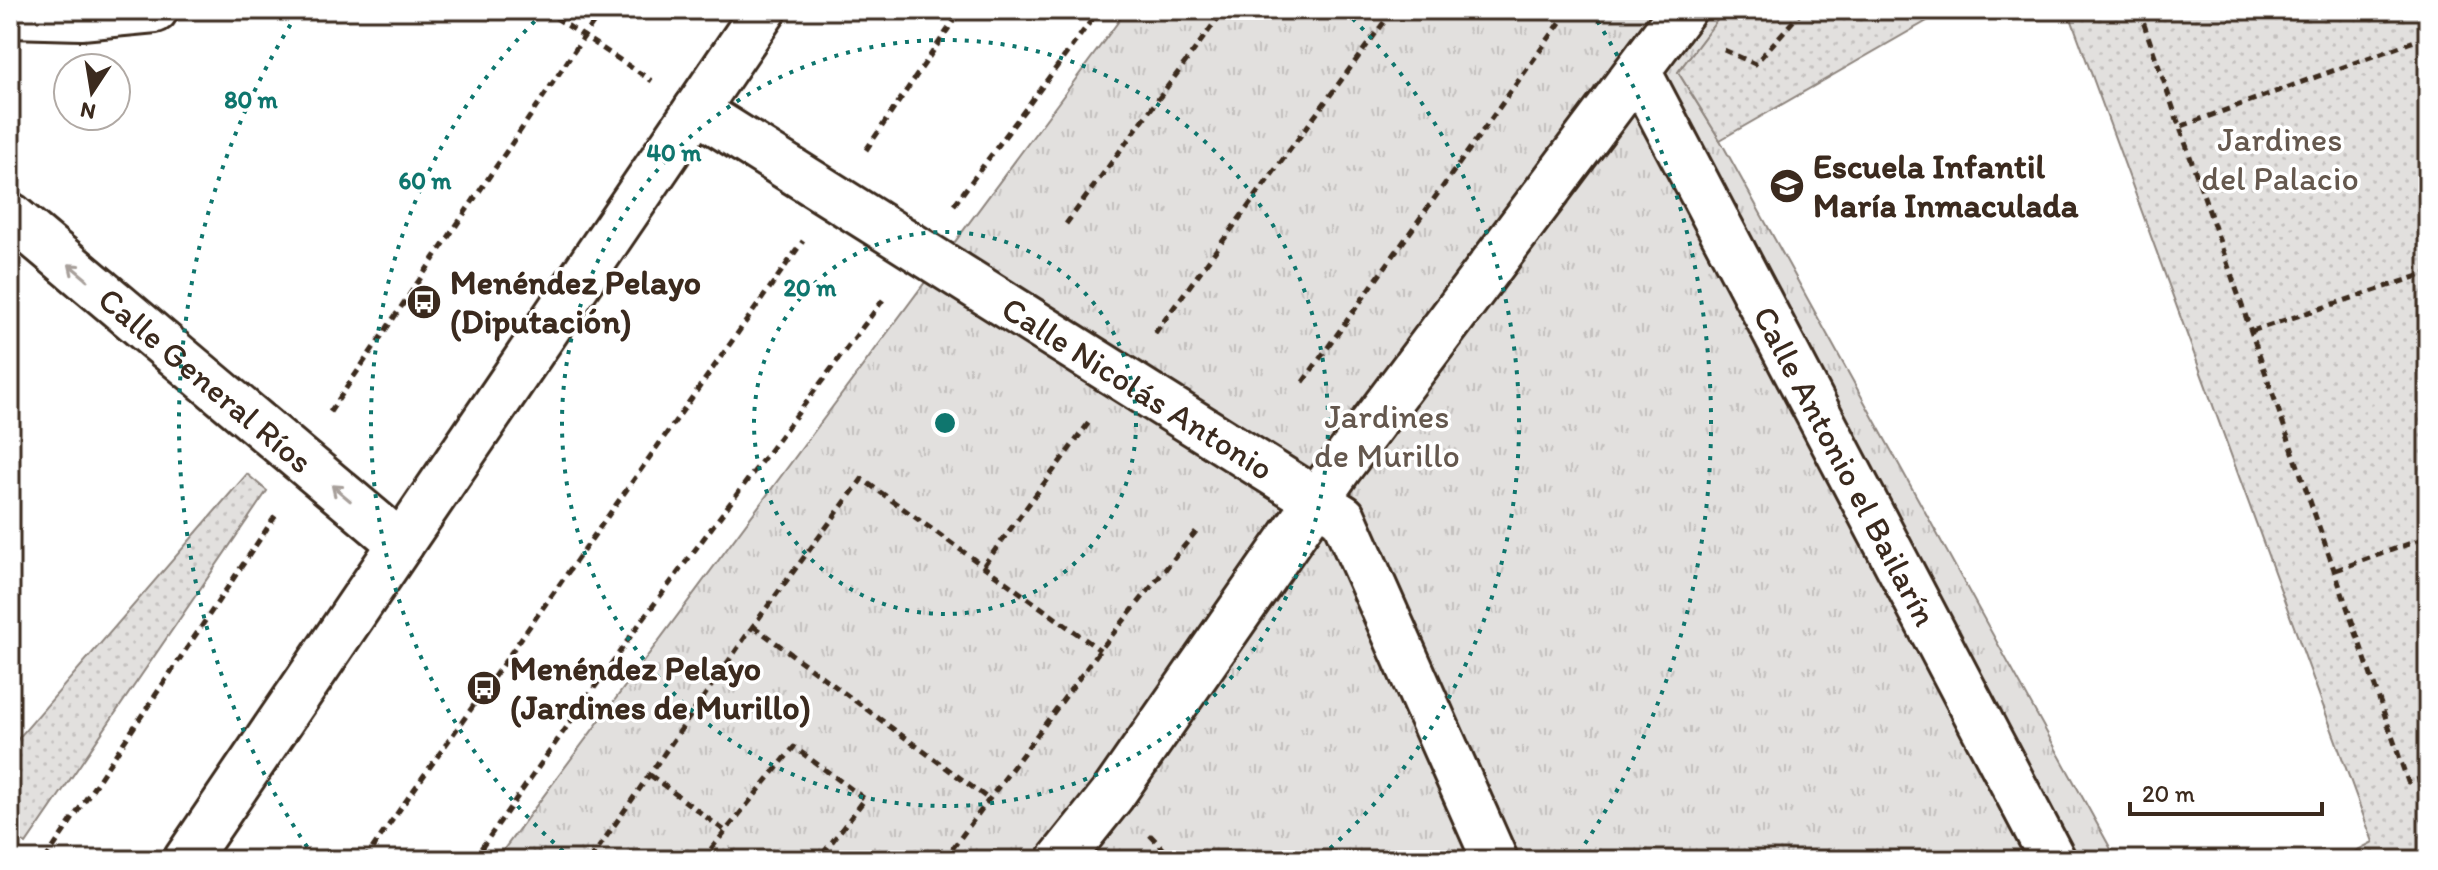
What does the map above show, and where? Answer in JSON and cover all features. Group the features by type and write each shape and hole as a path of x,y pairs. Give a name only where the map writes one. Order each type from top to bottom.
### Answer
{"street":[{"path":"10,15 81,17 155,10"},
{"path":"186,860 764,10"},
{"path":"1060,860 1112,795 1317,500 1676,19"},
{"name":"Calle Antonio el Bailarín","path":"1638,71 2053,860"},
{"name":"Calle Nicolás Antonio","path":"696,110 1343,517 1495,860"},
{"name":"Calle General Ríos","path":"10,215 401,544"}],"path":[{"path":"544,10 696,110"},
{"path":"364,860 834,197 961,10"},
{"path":"473,860 640,623 1099,10"},
{"path":"1066,224 1224,10"},
{"path":"984,565 1393,10"},
{"path":"1303,382 1569,10"},
{"path":"1676,19 1755,64 1803,10"},
{"path":"2139,10 2182,126 2408,782 2428,777"},
{"path":"2424,10 2428,21"},
{"path":"2182,126 2428,36"},
{"path":"2252,331 2428,273"},
{"path":"590,860 753,626 862,479 1100,650"},
{"path":"944,860 1100,650 1198,529"},
{"path":"2336,570 2428,537"},
{"path":"753,626 990,800"},
{"path":"702,860 794,747 865,799 818,860"},
{"path":"650,775 725,831"},
{"path":"1187,860 1202,860"}],"green space":[{"name":"Jardines de Murillo","path":"1127,10 1725,10 1678,72 1720,140 2117,860 496,860"},
{"path":"1725,10 1946,10 1720,140 1678,72"},
{"name":"Jardines del Palacio","path":"2068,10 2428,10 2428,860 2339,860 2373,842"},
{"path":"247,474 267,491 26,844 10,832 10,748"}],"place":[{"name":"Escuela Infantil María Inmaculada","path":"1787,186"},
{"name":"Menéndez Pelayo (Diputación)","path":"424,302"},
{"name":"Menéndez Pelayo (Jardines de Murillo)","path":"484,688"}]}
